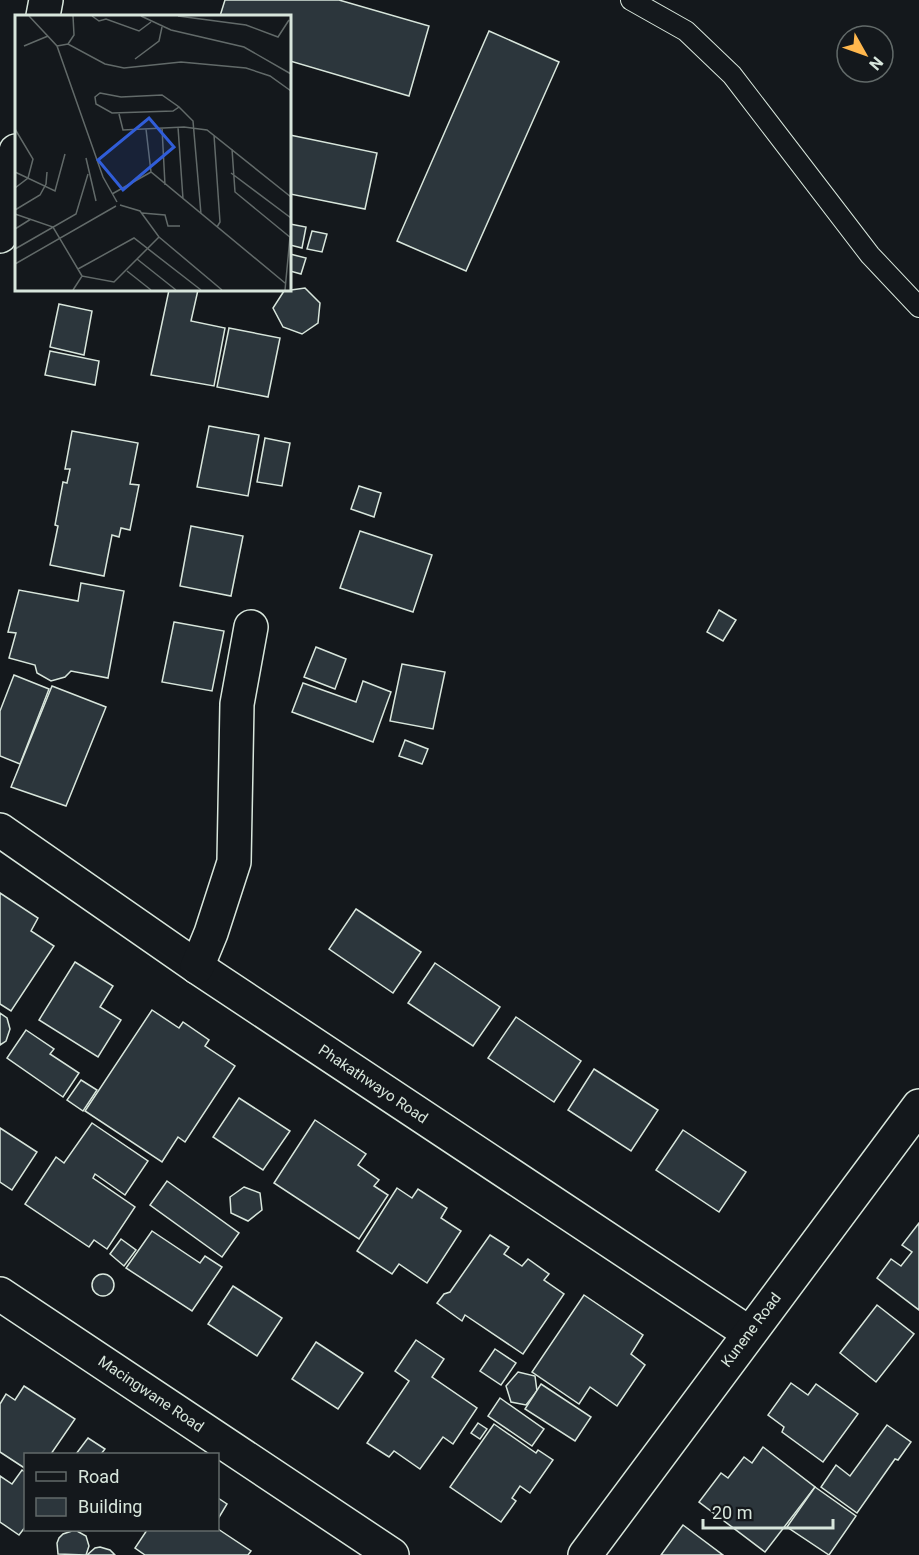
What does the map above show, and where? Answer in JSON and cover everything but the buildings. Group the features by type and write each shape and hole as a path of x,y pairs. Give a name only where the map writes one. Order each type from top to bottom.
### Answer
{"street":[{"path":"43,15 46,0"},
{"path":"2,215 15,156"},
{"path":"197,967 211,933 234,862 237,704 251,627"},
{"name":"Phakathwayo Road","path":"0,830 197,967 749,1333"},
{"name":"Kunene Road","path":"585,1555 919,1106"},
{"name":"Macingwane Road","path":"0,1294 392,1555"}],"lane":[{"path":"631,0 686,31 732,75 870,255 919,307"}]}
